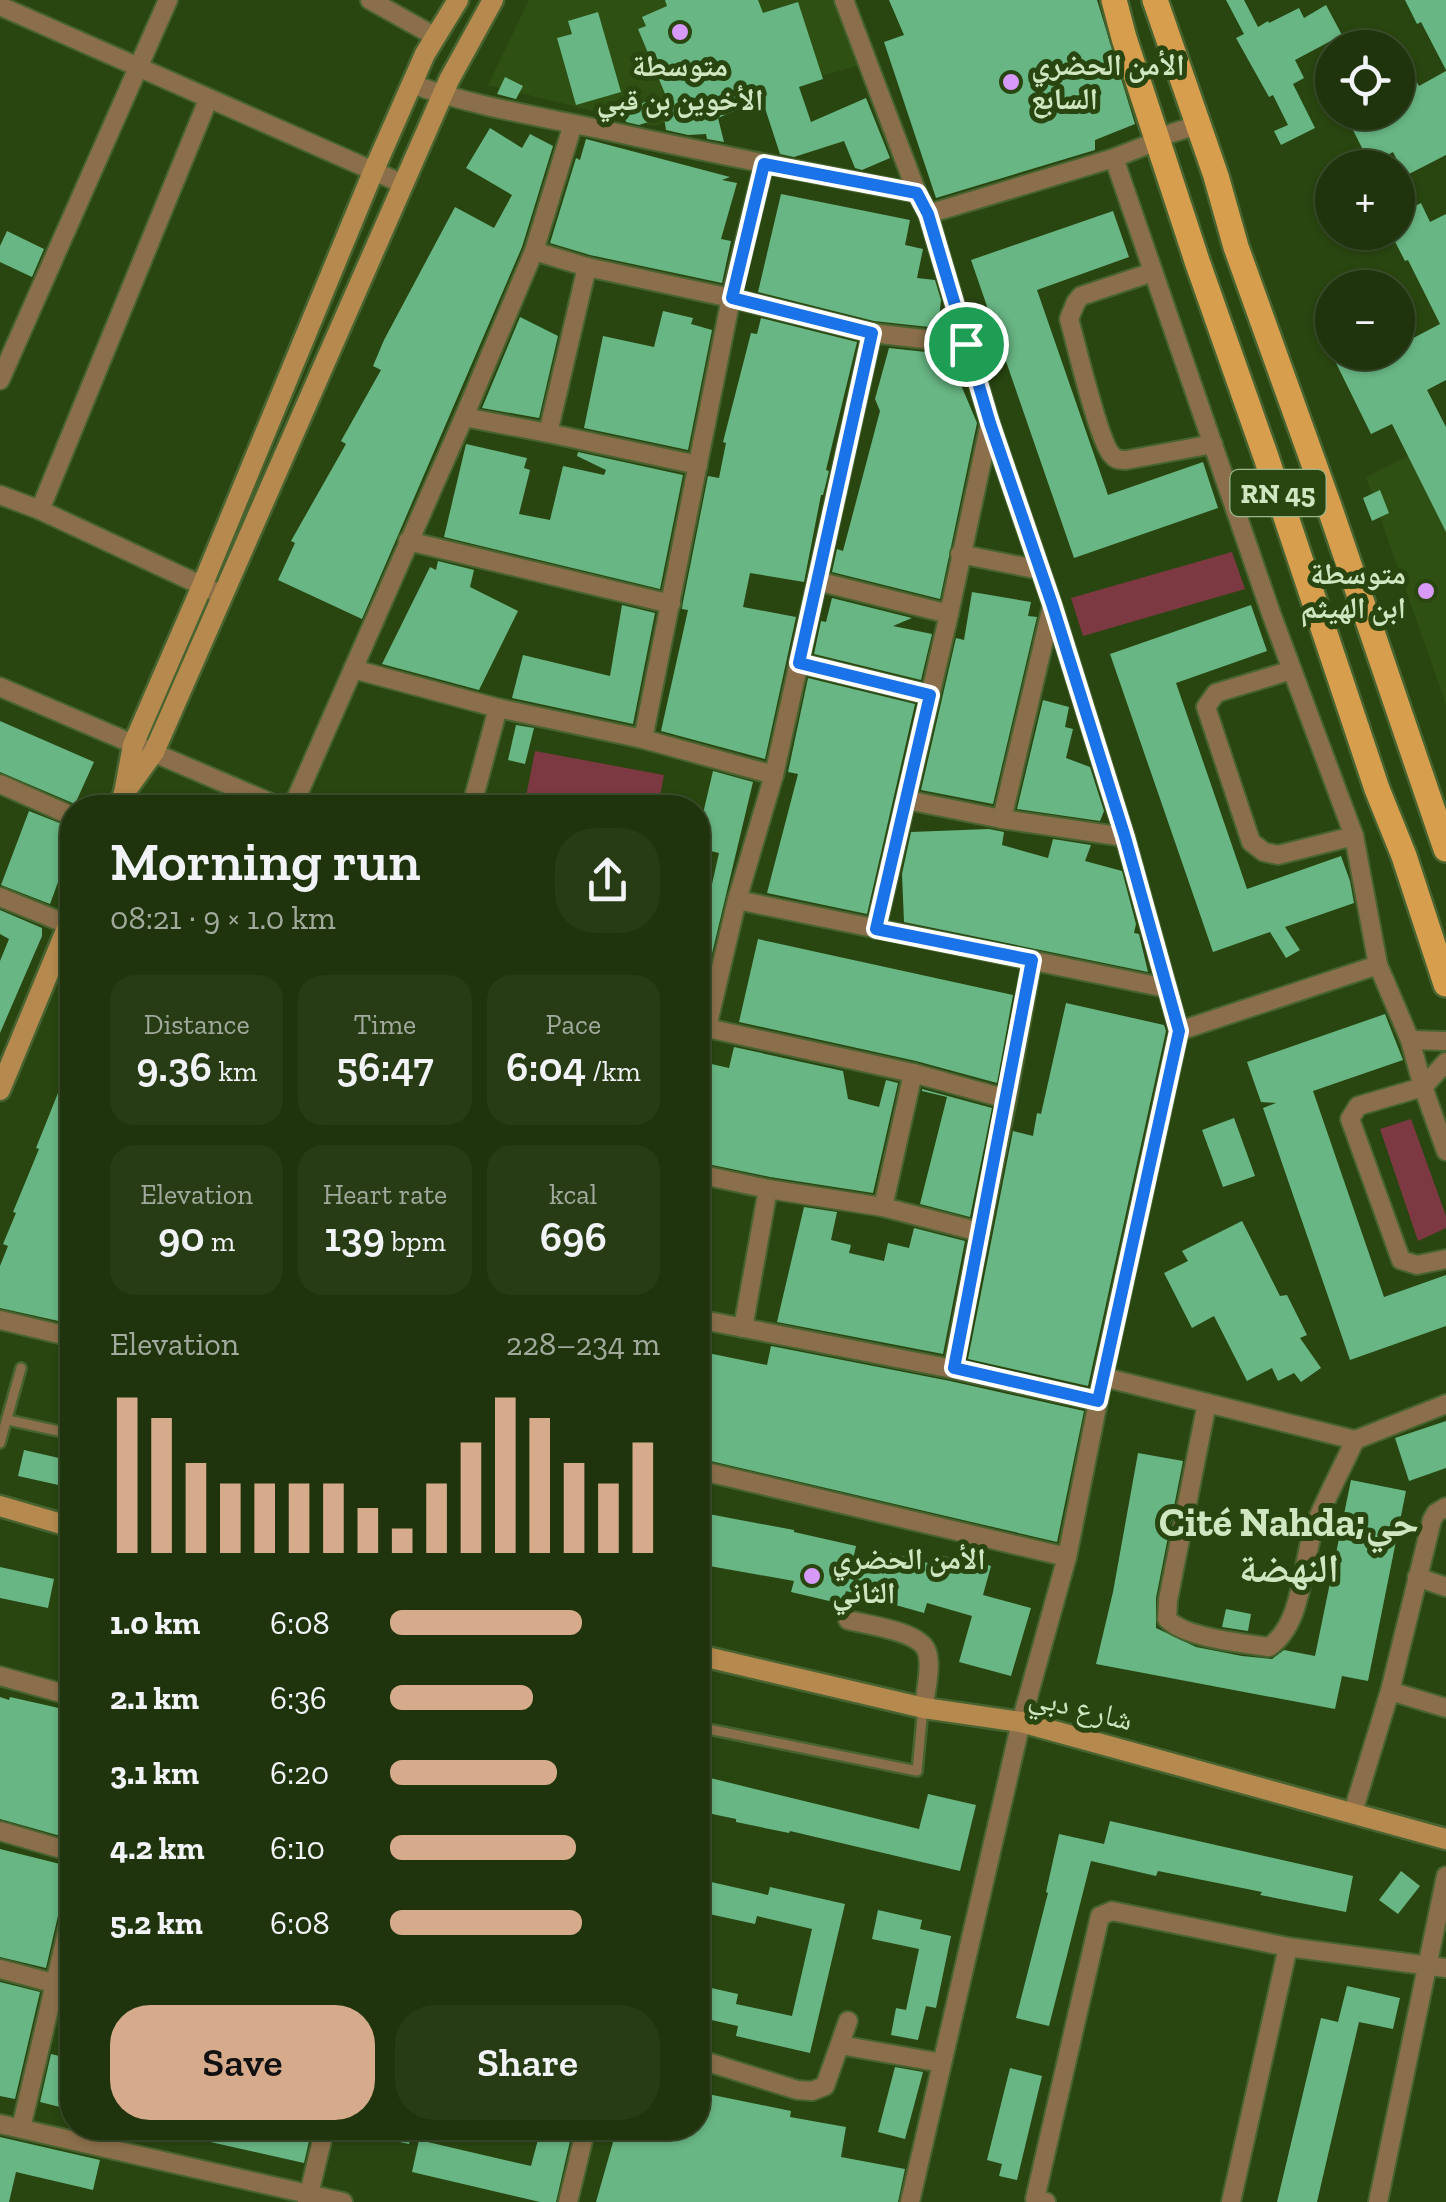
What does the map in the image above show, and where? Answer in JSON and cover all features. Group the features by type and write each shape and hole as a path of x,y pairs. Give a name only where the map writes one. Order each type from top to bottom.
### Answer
{"main road":[{"path":"122,795 132,745 374,172 425,54 458,0"},
{"path":"124,795 154,752 449,80 492,0"},
{"name":"RN 45","path":"1114,0 1197,261 1446,984"},
{"name":"RN 45","path":"1155,0 1216,176 1236,247 1330,506 1446,848"},
{"path":"1197,261 1236,247"},
{"path":"0,1090 60,947"},
{"path":"0,1506 60,1524"},
{"name":"شارع دبي","path":"710,1658 924,1708 1022,1722 1446,1839"}],"street":[{"path":"0,380 168,0"},
{"path":"370,0 436,37"},
{"path":"844,0 928,214 990,423 1125,837 1179,1031 1067,1558 1022,1722 910,2202"},
{"path":"0,6 403,184"},
{"path":"412,84 443,95 573,124 917,193"},
{"path":"40,510 208,100"},
{"path":"298,795 534,250 573,124"},
{"path":"928,214 1114,158 1156,138 1198,126"},
{"path":"1114,158 1292,670 1354,836 1378,965 1410,1040 1446,1151"},
{"path":"644,739 732,298 764,164"},
{"path":"534,250 872,333 966,344"},
{"path":"548,432 587,266"},
{"path":"1154,272 1081,296 1072,310 1069,320 1102,435 1110,454 1118,460 1213,444"},
{"path":"710,998 774,775 872,333"},
{"path":"464,417 698,465"},
{"path":"876,929 990,423"},
{"path":"0,495 222,595"},
{"path":"408,541 671,604"},
{"path":"960,554 1040,570"},
{"path":"817,580 949,614"},
{"path":"1002,820 1052,604"},
{"path":"799,663 930,695"},
{"path":"353,669 498,708 644,739 774,775"},
{"path":"1292,670 1216,693 1206,706 1251,842 1264,852 1278,855 1354,836"},
{"path":"0,687 252,795"},
{"path":"475,795 498,708"},
{"path":"0,784 60,811"},
{"path":"906,800 1002,820 1125,837"},
{"path":"0,897 60,917"},
{"path":"737,900 1166,988"},
{"path":"954,1368 1032,960"},
{"path":"1179,1031 1378,965"},
{"path":"710,1029 1007,1099"},
{"path":"1410,1040 1446,1041"},
{"path":"1446,1062 1423,1086 1358,1106 1350,1120 1401,1260 1416,1265 1446,1259"},
{"path":"883,1207 913,1074"},
{"path":"710,1176 883,1207 980,1232"},
{"path":"743,1328 768,1188"},
{"path":"0,1320 60,1335"},
{"path":"710,1321 954,1368 1098,1401"},
{"path":"1103,1377 1355,1440 1446,1404"},
{"path":"1207,1404 1167,1619 1179,1628 1201,1634 1269,1647 1280,1640 1292,1618 1314,1528 1355,1440"},
{"path":"710,1473 1067,1558"},
{"path":"1353,1812 1390,1690 1432,1520 1446,1507"},
{"path":"1417,1576 1446,1586"},
{"path":"848,1620 914,1636 924,1644 929,1655 924,1708"},
{"path":"0,1676 60,1693"},
{"path":"1390,1690 1446,1708"},
{"path":"0,1831 60,1848"},
{"path":"1378,2202 1437,1966 1446,1876"},
{"path":"1046,2202 1035,2199 1100,1916 1112,1912 1288,1948 1437,1966"},
{"path":"1231,2202 1288,1948"},
{"path":"0,1969 60,1985"},
{"path":"21,2128 60,1999"},
{"path":"710,2063 797,2090 812,2091 825,2086 848,2021"},
{"path":"840,2045 942,2063"},
{"path":"0,2124 60,2138"},
{"path":"70,2140 308,2198 342,2202"},
{"path":"308,2198 322,2140"},
{"path":"568,2202 583,2140"}],"lane":[{"path":"0,1444 21,1368"},
{"path":"8,1420 60,1431"},
{"path":"710,1729 917,1771 924,1708"}],"shaded area":[{"name":"متوسطة الأخوين بن قبي","path":"529,0 835,0 859,65 654,126 488,85"},
{"name":"متوسطة ابن الهيثم","path":"1446,437 1446,704 1366,477"},
{"path":"1232,552 1245,589 1083,636 1071,598"},
{"path":"535,751 664,775 660,795 526,795"},
{"path":"1411,1119 1446,1216 1446,1228 1418,1241 1380,1129"}],"building":[{"path":"665,0 758,0 763,13 798,2 823,79 799,87 811,122 866,98 890,158 862,170 855,168 844,141 794,157 780,154 762,99 718,118 724,142 707,139 706,134 666,130 664,117 639,125 626,122 622,109 666,96 638,29 646,26 642,17 667,6"},
{"name":"الأمن الحضري السابع","path":"889,0 1097,0 1135,124 1095,140 1095,150 936,198 884,42 904,35"},
{"path":"1226,0 1244,0 1258,27 1299,8 1304,18 1326,5 1339,30 1315,30 1315,49 1295,60 1304,78 1293,84 1315,128 1281,145 1274,131 1288,125 1236,38 1244,34"},
{"path":"1405,0 1446,0 1446,70 1421,22 1417,24"},
{"path":"598,12 621,92 576,105 557,38 572,34 568,21"},
{"path":"1446,71 1446,155 1415,171 1415,150 1363,150 1353,130 1415,130 1415,79 1419,86"},
{"path":"505,77 523,86 516,99 497,94"},
{"path":"490,128 522,148 530,134 553,146 522,247 362,619 278,580 295,543 291,541 346,444 341,441 381,370 373,366 384,340 455,207 494,228 512,195 466,168"},
{"path":"586,139 730,177 722,180 737,183 721,239 731,241 722,283 550,243 576,158 580,160"},
{"path":"781,194 910,220 905,245 923,249 917,278 935,280 941,300 938,328 874,321 758,292"},
{"path":"1421,203 1430,222 1446,214 1446,380 1427,390 1446,427 1446,532 1392,424 1371,434 1339,370 1415,370 1415,337 1440,324 1415,270 1399,250 1415,250 1415,206"},
{"path":"1113,211 1129,257 1037,290 1108,495 1203,462 1218,508 1074,558 971,260"},
{"path":"7,231 44,249 32,277 0,262 0,246"},
{"path":"663,311 693,318 691,324 712,330 688,450 584,428 603,336 654,347"},
{"path":"520,317 558,336 539,418 482,408"},
{"path":"761,318 857,342 804,582 750,573 743,607 796,617 765,759 661,731 688,610 682,609 683,602 708,476 719,478 726,443 723,442 751,333 757,334"},
{"path":"889,348 935,353 934,367 956,373 977,423 940,599 832,572 837,549 843,551 880,411 875,399"},
{"path":"466,444 527,458 524,468 530,470 519,514 550,520 563,466 604,475 606,470 577,456 578,452 683,475 660,589 444,537"},
{"path":"1380,490 1389,513 1372,521 1363,498"},
{"path":"438,561 474,570 470,587 518,611 479,690 382,664 430,567 436,570"},
{"path":"972,592 1031,602 1028,616 1037,617 993,804 921,790 956,638 964,640"},
{"path":"832,598 912,618 893,626 932,634 921,680 814,654 821,621 826,622"},
{"path":"622,605 655,613 633,724 512,698 523,655 610,676"},
{"path":"1251,605 1267,651 1176,683 1247,889 1341,856 1354,903 1285,927 1300,950 1286,958 1270,932 1213,952 1110,654"},
{"path":"808,678 915,704 867,914 767,893 798,774 788,772"},
{"path":"1043,700 1069,707 1065,727 1073,729 1066,758 1090,767 1104,811 1100,821 1017,809"},
{"path":"0,721 94,762 79,795 60,798 0,772"},
{"path":"516,725 534,728 525,764 508,760"},
{"path":"713,771 753,782 710,962 710,893 719,853 710,851 707,795"},
{"path":"29,811 60,823 60,877 50,904 1,885"},
{"path":"911,832 1004,832 1002,845 1048,858 1053,839 1091,845 1085,861 1122,871 1136,924 1134,933 1139,934 1148,972 904,922 902,874"},
{"path":"0,910 42,928 42,936 0,1033 0,961 9,939 0,934"},
{"path":"758,939 1013,995 997,1083 739,1022"},
{"path":"1066,1003 1164,1025 1166,1031 1088,1386 968,1359 1013,1131 1033,1136"},
{"path":"1385,1014 1403,1060 1313,1091 1384,1297 1446,1275 1446,1326 1350,1360 1263,1108 1276,1103 1261,1102 1247,1062"},
{"path":"734,1047 843,1071 848,1099 879,1107 886,1080 898,1083 873,1193 710,1164 710,1064 729,1068"},
{"path":"60,1088 60,1321 0,1308 0,1266 8,1246 3,1244 39,1149 36,1148"},
{"path":"922,1089 992,1108 970,1217 920,1204 947,1097"},
{"path":"1234,1118 1255,1176 1223,1187 1202,1130"},
{"path":"804,1207 837,1212 831,1240 851,1245 849,1253 884,1261 888,1243 909,1248 914,1228 965,1241 943,1354 777,1322"},
{"path":"1242,1221 1280,1296 1287,1295 1307,1335 1300,1338 1321,1368 1301,1382 1294,1373 1278,1381 1272,1368 1247,1381 1214,1316 1192,1328 1164,1273 1188,1261 1182,1251"},
{"path":"771,1346 1084,1411 1057,1542 710,1461 710,1353 767,1365"},
{"path":"1446,1421 1446,1468 1409,1481 1395,1438"},
{"path":"24,1450 60,1458 60,1485 18,1476"},
{"path":"1138,1453 1183,1461 1156,1598 1156,1628 1196,1647 1242,1656 1272,1659 1284,1650 1315,1656 1351,1480 1406,1491 1368,1681 1342,1676 1335,1709 1096,1664"},
{"path":"710,1514 856,1546 852,1565 884,1574 890,1553 932,1564 935,1554 960,1560 961,1557 991,1566 983,1595 1031,1608 1011,1676 959,1662 972,1616 927,1603 924,1613 846,1591 842,1604 791,1592 794,1581 710,1566"},
{"path":"0,1567 54,1579 48,1608 0,1598"},
{"path":"1226,1609 1251,1614 1248,1631 1222,1627"},
{"path":"0,1697 60,1708 60,1835 0,1819"},
{"path":"710,1778 919,1829 928,1794 976,1805 960,1871 710,1814"},
{"path":"1110,1821 1353,1876 1346,1912 1158,1871 1156,1876 1091,1861 1049,2026 1016,2018 1059,1834 1104,1844"},
{"path":"0,1849 60,1864 60,1907 46,1968 0,1957"},
{"path":"1401,1871 1420,1886 1398,1914 1379,1900"},
{"path":"710,1882 768,1895 770,1887 845,1904 810,2053 736,2036 738,2026 710,2020 710,1988 738,1994 736,2004 792,2016 812,1929 757,1916 755,1924 710,1914"},
{"path":"878,1910 922,1920 920,1929 951,1936 936,2008 926,2006 918,2040 891,2035 896,2008 906,2010 919,1949 872,1939"},
{"path":"0,1982 40,1992 15,2099 0,2096"},
{"path":"1347,1986 1400,1998 1393,2029 1359,2022 1317,2202 1277,2202 1321,2018 1338,2022"},
{"path":"51,2054 60,2056 60,2107 40,2102"},
{"path":"895,2067 923,2072 905,2139 878,2132"},
{"path":"1010,2068 1042,2076 1017,2180 999,2176 1002,2164 987,2160"},
{"path":"710,2094 791,2111 790,2117 846,2127 841,2157 905,2169 898,2202 596,2202 614,2140 710,2140"},
{"path":"0,2137 100,2160 93,2190 16,2172 9,2202 0,2202"},
{"path":"202,2140 309,2140 304,2163"},
{"path":"419,2140 531,2166 538,2140 570,2140 556,2202 540,2202 412,2172"}],"place":[{"name":"متوسطة الأخوين بن قبي","path":"680,32"},
{"name":"الأمن الحضري السابع","path":"1011,82"},
{"name":"متوسطة ابن الهيثم","path":"1426,591"},
{"name":"الأمن الحضري الثاني","path":"812,1576"}],"district":[{"name":"Cité Nahda;حي النهضة","path":"1289,1545"}],"route":[{"path":"764,164 917,193 928,214 966,344 1125,837 1179,1031 1098,1401 954,1368 1032,960 876,929 930,695 799,663 872,333 732,298 764,164"}]}
